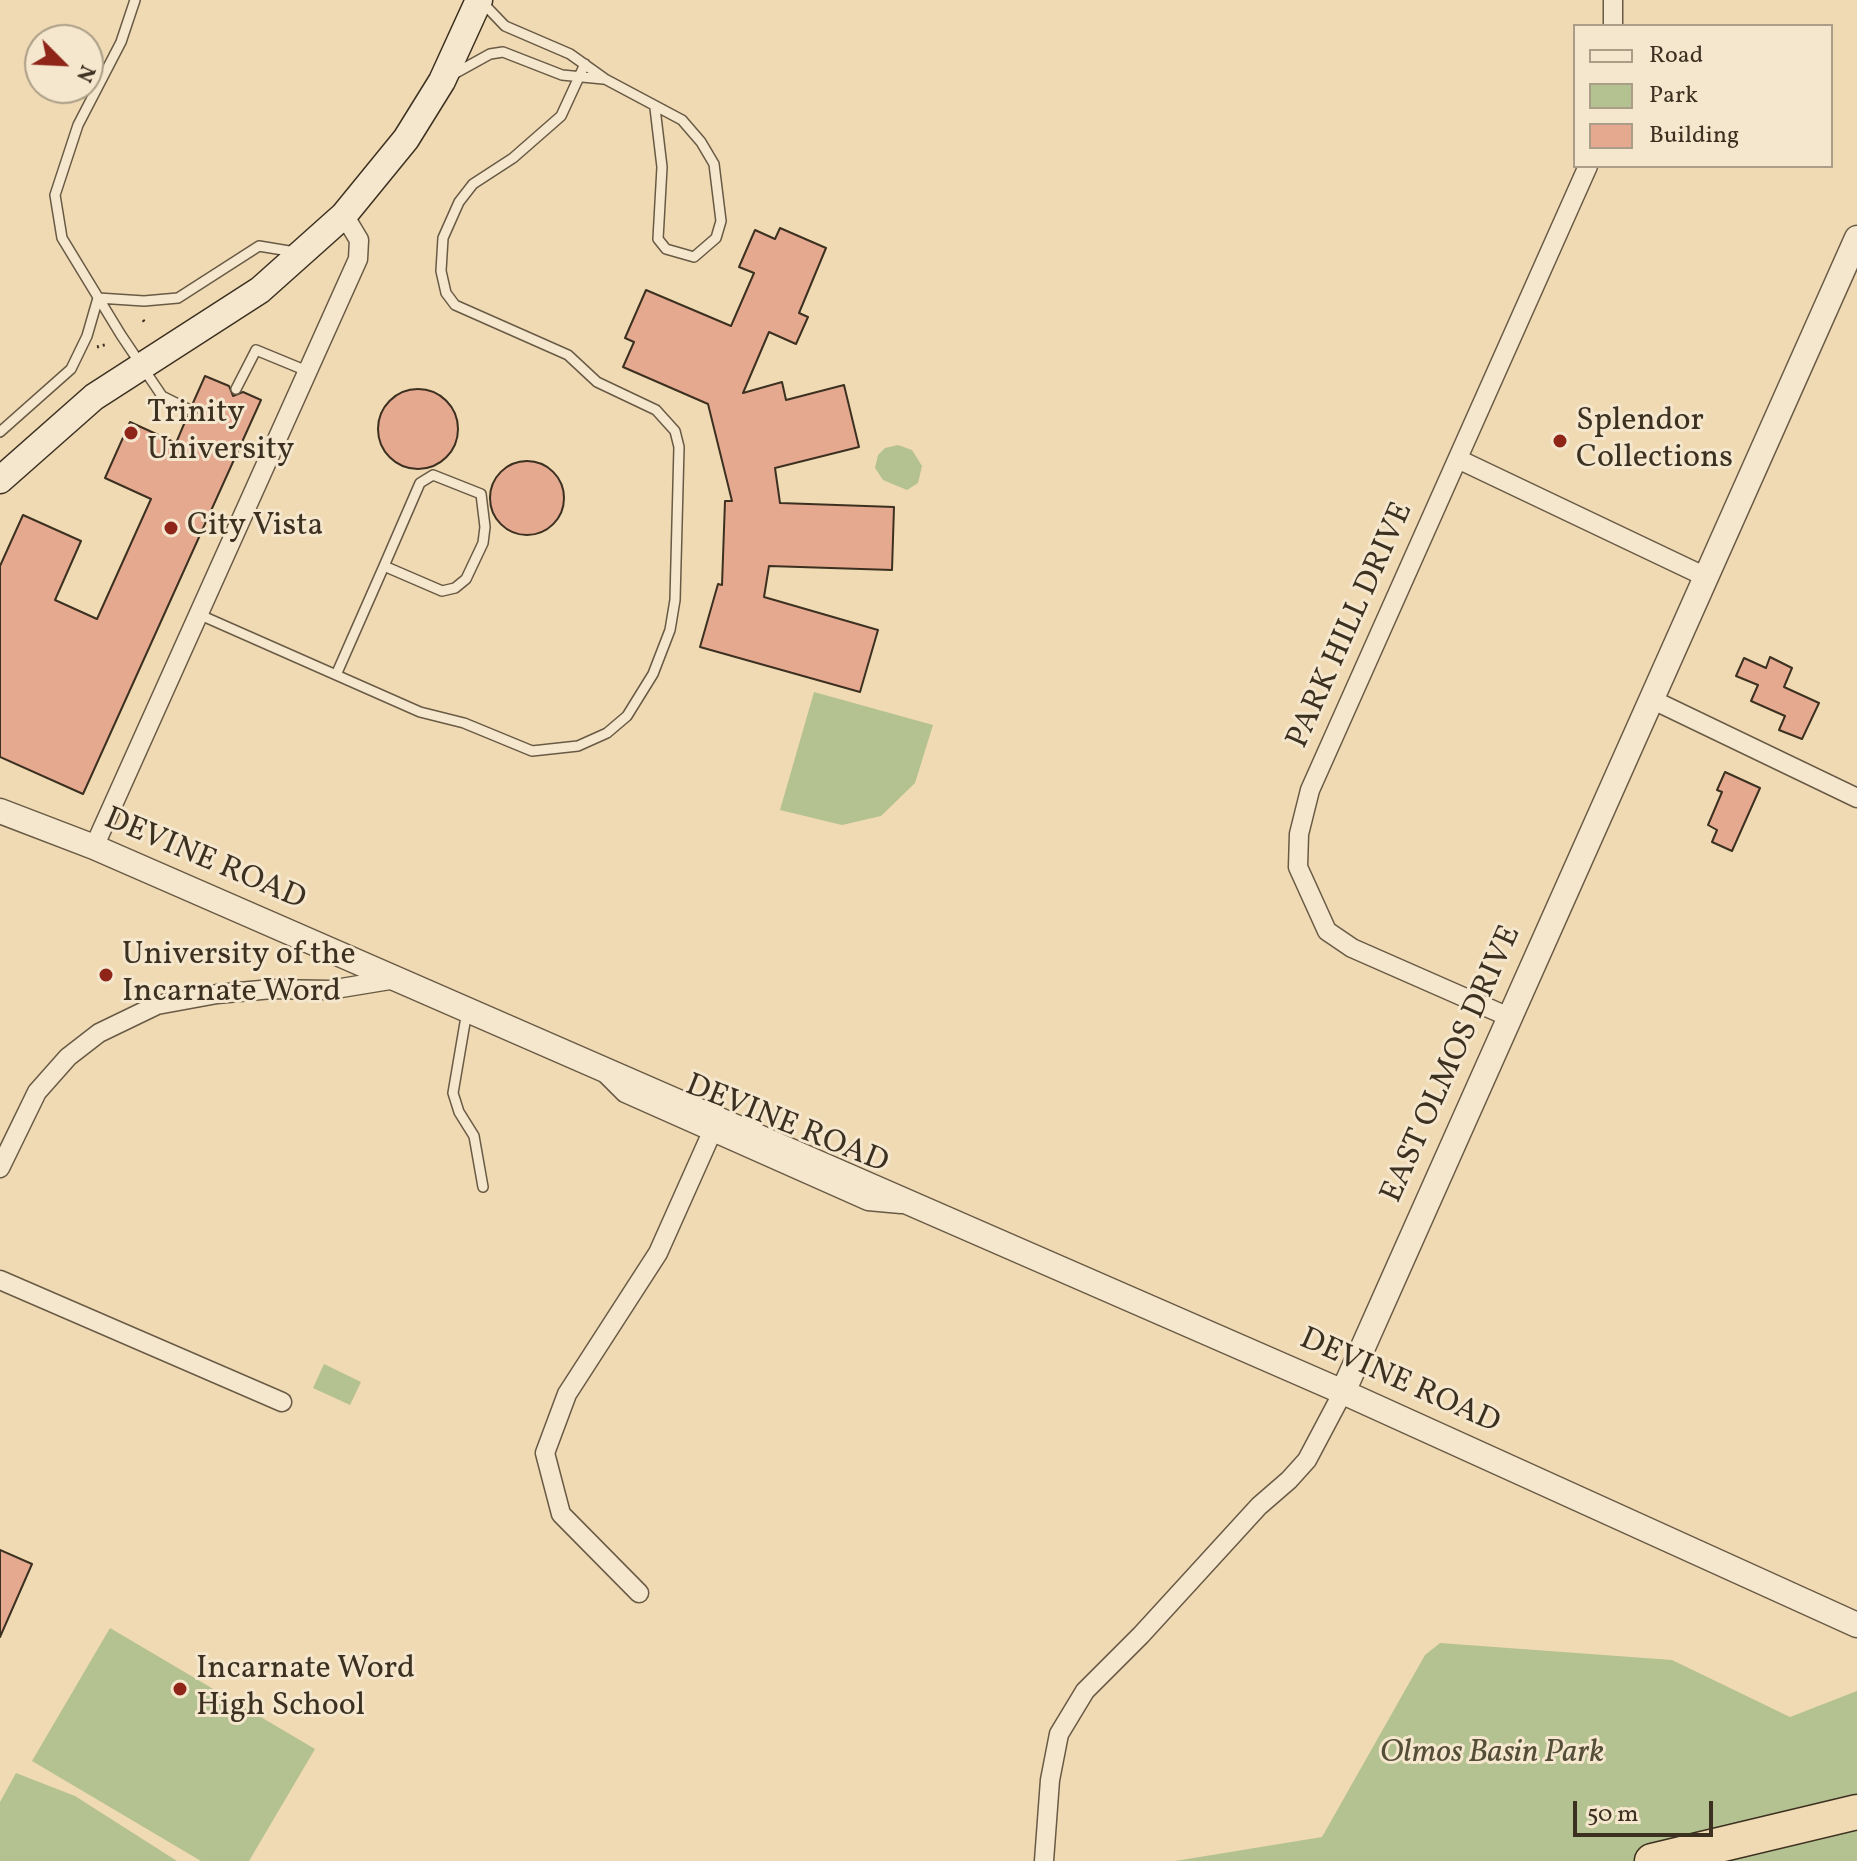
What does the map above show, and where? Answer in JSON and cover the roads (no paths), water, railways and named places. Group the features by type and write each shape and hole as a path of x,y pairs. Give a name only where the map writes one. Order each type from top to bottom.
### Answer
{"highway":[{"path":"1652,1861 1857,1812"}],"main road":[{"path":"0,480 94,397 260,290 344,215 406,139 442,81 480,0"}],"street":[{"path":"1613,0 1613,24"},
{"name":"PARK HILL DRIVE","path":"1509,1017 1352,948 1327,931 1298,867 1299,834 1310,790 1460,460 1587,168"},
{"path":"94,847 358,259 359,240 344,215"},
{"name":"EAST OLMOS DRIVE","path":"1044,1861 1050,1780 1059,1734 1085,1691 1141,1635 1259,1506 1307,1460 1343,1392 1857,238"},
{"path":"1460,460 1706,577"},
{"path":"1651,699 1857,798"},
{"name":"DEVINE ROAD","path":"0,811 94,847 1343,1392 1857,1625"},
{"path":"0,1168 37,1092 68,1057 99,1033 157,1005 217,994 272,989 329,990 396,979"},
{"name":"DEVINE ROAD","path":"601,1069 625,1093 868,1201 912,1205"},
{"path":"639,1593 561,1514 545,1453 567,1394 658,1253 712,1132"},
{"path":"0,1280 282,1402"}],"lane":[{"path":"135,0 121,42 72,139 55,195 62,238 98,298 162,396 190,410"},
{"path":"480,0 505,26 585,64 655,108 682,120 714,164 721,221 716,238 694,257 666,249 658,239 662,167 655,108"},
{"path":"525,59 534,39"},
{"path":"442,81 490,54 511,53 562,75 605,79"},
{"path":"198,614 420,712 464,723 516,747 552,752 578,746 607,733 627,716 653,674 670,630 675,600 679,447 675,431 656,410 597,382 568,355 455,305 446,293 441,271 443,238 459,202 473,184 513,158 551,127 561,116 585,64"},
{"path":"98,298 147,301 178,298 259,246 304,253"},
{"path":"0,432 71,369 87,336 98,298"},
{"path":"236,389 256,350 307,371"},
{"path":"336,675 420,483 433,475 481,494 485,515 483,543 466,579 455,588 442,591 384,566"},
{"path":"467,1011 453,1093 459,1112 474,1136 483,1187"}],"place":[{"name":"Trinity University","path":"131,433"},
{"name":"Splendor Collections","path":"1560,441"},
{"name":"City Vista","path":"171,528"},
{"name":"University of the Incarnate Word","path":"106,975"},
{"name":"Incarnate Word High School","path":"180,1689"}],"park label":[{"name":"Olmos Basin Park","path":"1492,1755"}]}
